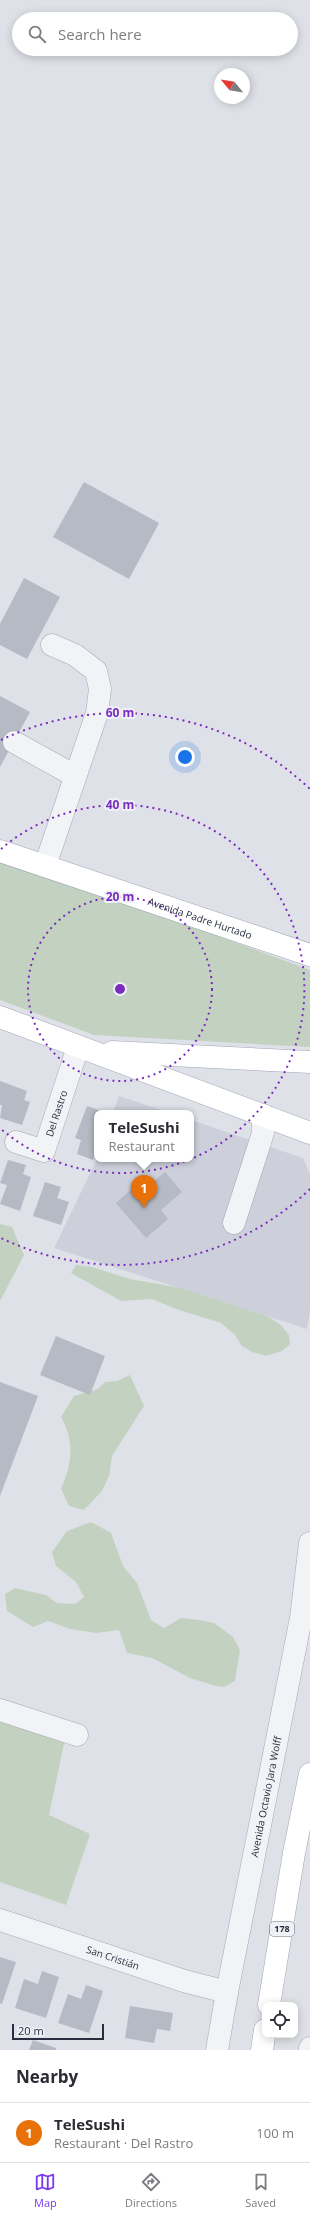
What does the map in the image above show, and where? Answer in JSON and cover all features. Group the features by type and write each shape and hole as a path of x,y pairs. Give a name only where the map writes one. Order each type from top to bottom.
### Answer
{"main road":[{"name":"Avenida Padre Hurtado","path":"0,850 310,955"},
{"path":"0,1017 310,1133"},
{"path":"84,1049 310,1062"},
{"name":"178","path":"269,2002 294,1853 310,1774"},
{"name":"178","path":"294,1853 310,1828"},
{"path":"262,2050 264,2038"}],"street":[{"path":"44,866 97,713 100,689 96,671 75,655 52,645"},
{"path":"14,742 75,776"},
{"name":"Del Rastro","path":"16,1142 44,1151 84,1049"},
{"path":"234,1223 263,1133 263,1116"},
{"path":"289,1125 310,1138"},
{"name":"Avenida Octavio Jara Wolff","path":"217,2050 227,1992 301,1618 310,1542"},
{"path":"0,1710 77,1735"},
{"name":"San Cristián","path":"0,1920 184,1981 227,1992"}],"shaded area":[{"path":"119,1096 161,1110 114,1110"},
{"path":"194,1121 303,1158 310,1174 310,1310 307,1329 54,1248 96,1162 194,1162"}],"green space":[{"path":"0,862 51,874 310,970 310,1047 94,1035 0,1000"},
{"path":"0,1224 12,1227 24,1255 0,1301"},
{"path":"76,1265 92,1267 130,1279 181,1288 267,1316 281,1325 289,1335 290,1344 282,1351 266,1356 252,1352 242,1346 235,1335 221,1323 176,1309 152,1299 121,1301 71,1273"},
{"path":"130,1375 144,1406 112,1456 109,1476 102,1491 84,1510 69,1506 61,1489 70,1462 70,1444 61,1417 74,1396 98,1389 105,1382 117,1381"},
{"path":"91,1522 111,1533 123,1566 137,1583 151,1620 164,1628 181,1618 214,1623 233,1637 240,1650 235,1681 224,1687 216,1686 190,1678 152,1658 127,1653 119,1630 96,1633 70,1629 48,1621 33,1627 7,1611 5,1594 15,1588 46,1595 57,1603 75,1604 84,1597 76,1582 56,1566 52,1552 67,1531"},
{"path":"0,1717 65,1739 49,1815 90,1834 66,1905 0,1882"}],"building":[{"path":"84,482 159,523 129,579 53,537"},
{"path":"24,578 60,597 27,659 0,645 0,624"},
{"path":"0,696 30,712 0,767"},
{"path":"0,1081 27,1091 24,1100 30,1102 22,1125 0,1118 2,1105 0,1105"},
{"path":"87,1106 99,1110 94,1110 93,1160 77,1154 81,1140 75,1138"},
{"path":"8,1160 26,1165 23,1174 31,1177 20,1211 0,1204 7,1185 0,1183"},
{"path":"165,1172 182,1192 161,1210 168,1219 146,1238 116,1203 135,1186 140,1193"},
{"path":"45,1182 61,1187 57,1198 69,1202 61,1225 33,1216"},
{"path":"56,1336 105,1356 90,1395 40,1375"},
{"path":"0,1382 38,1396 0,1496"},
{"path":"0,1957 16,1962 2,2004 0,2003"},
{"path":"42,1971 59,1977 46,2018 15,2008 24,1979 38,1984"},
{"path":"86,1985 103,1991 89,2033 58,2023 68,1994 81,1999"},
{"path":"130,2006 173,2013 170,2031 157,2029 154,2043 125,2038"},
{"path":"33,2040 56,2048 56,2050 29,2050"}],"place":[{"name":"TeleSushi","path":"144,1208"}]}
